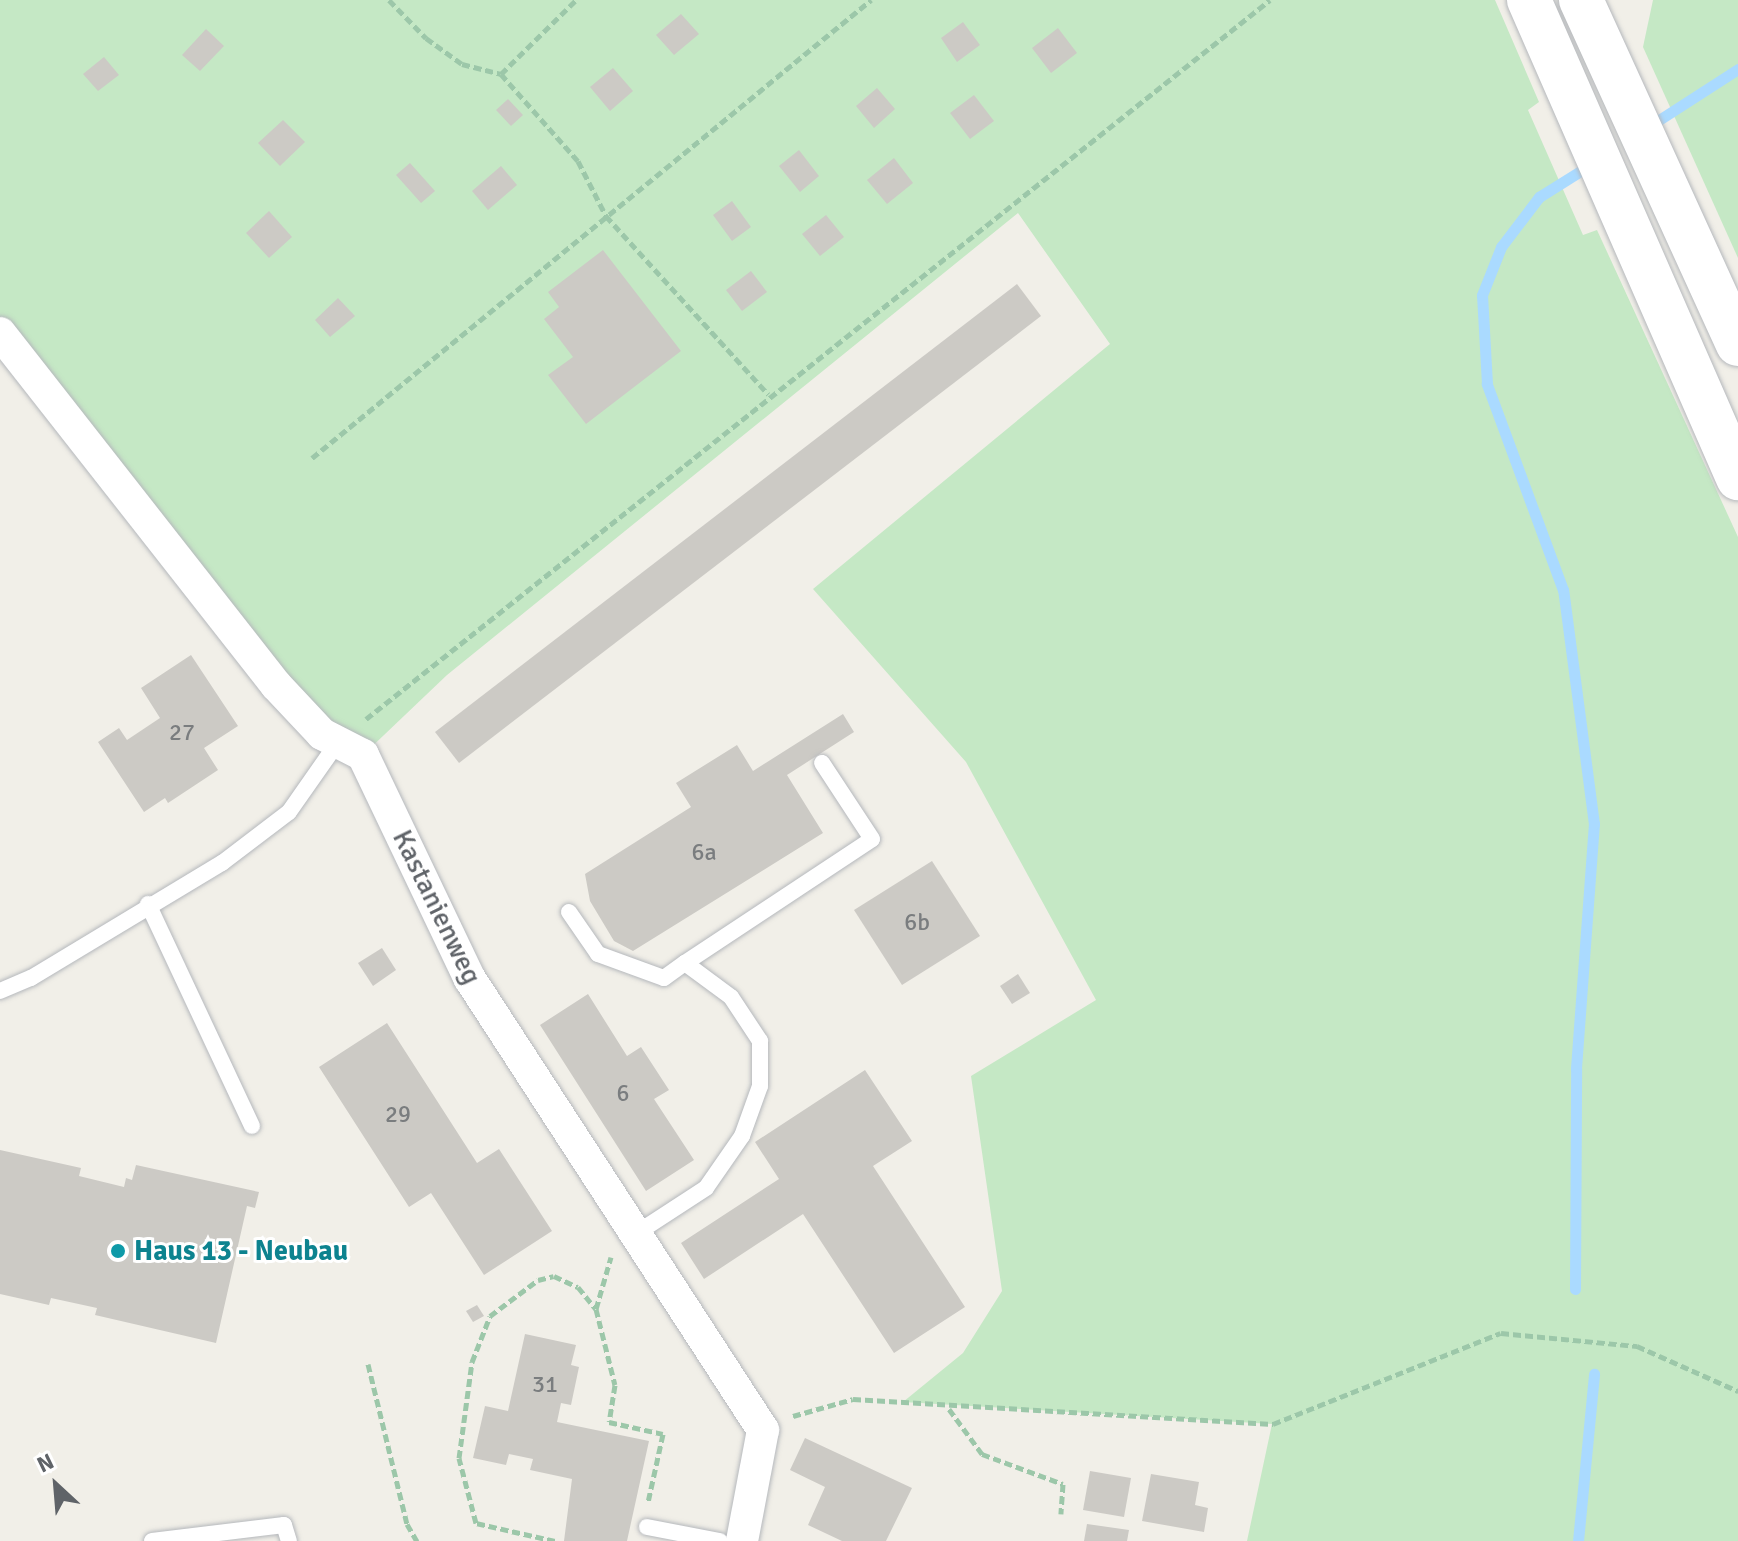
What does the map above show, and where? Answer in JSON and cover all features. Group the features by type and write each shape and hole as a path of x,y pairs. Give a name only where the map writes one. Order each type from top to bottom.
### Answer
{"main road":[{"path":"1529,0 1738,478"},
{"path":"1581,0 1738,344"}],"street":[{"name":"Kastanienweg","path":"0,333 276,685 322,734 363,755 470,979 763,1430"},
{"path":"742,1541 763,1430"}],"lane":[{"path":"0,991 31,978 148,904 222,863 289,812 338,742"},
{"path":"569,912 598,954 664,978 872,839 822,763"},
{"path":"148,904 252,1126"},
{"path":"637,1233 706,1188 742,1136 760,1086 760,1041 731,997 685,963"},
{"path":"152,1541 284,1525 289,1541"},
{"path":"647,1527 720,1541"}],"path":[{"path":"389,0 426,38 462,64 501,74 578,161 606,216 768,394"},
{"path":"501,74 576,0"},
{"path":"312,458 871,0"},
{"path":"338,742 768,394 1270,0"},
{"path":"555,1541 476,1523 459,1458 472,1362 490,1316 513,1294 554,1276 578,1287 601,1321 615,1385 609,1422 663,1434 647,1527"},
{"path":"763,1430 808,1408 853,1399 948,1408 1273,1424 1501,1333 1637,1346 1738,1391"},
{"path":"368,1364 407,1524 417,1541"},
{"path":"948,1408 982,1454 1063,1484 1061,1514"}],"green space":[{"path":"0,0 1495,0 1539,102 1528,110 1583,235 1597,230 1738,537 1738,1541 1247,1541 1272,1424 903,1402 963,1353 1002,1291 971,1076 1096,1000 966,762 813,589 1110,344 1018,213 447,675 363,755 322,734 0,333"},
{"path":"1653,0 1738,0 1738,258 1643,47"}],"building":[{"path":"681,14 699,34 674,55 656,35"},
{"path":"963,22 980,45 957,62 941,38"},
{"path":"1058,28 1077,53 1051,73 1032,48"},
{"path":"206,29 224,46 200,71 182,55"},
{"path":"104,57 119,75 98,91 83,74"},
{"path":"613,68 633,91 610,111 590,87"},
{"path":"877,88 895,109 874,128 856,106"},
{"path":"974,95 994,121 970,139 950,113"},
{"path":"508,99 523,115 511,126 496,110"},
{"path":"283,120 305,142 280,166 258,143"},
{"path":"799,150 819,176 800,192 779,166"},
{"path":"894,158 913,183 887,204 867,180"},
{"path":"410,163 435,191 421,203 396,175"},
{"path":"501,166 517,185 488,210 472,191"},
{"path":"732,201 751,227 732,241 713,215"},
{"path":"269,211 292,237 269,258 246,233"},
{"path":"826,215 844,237 820,256 802,234"},
{"path":"603,250 681,351 586,424 548,375 573,357 544,319 559,307 548,292"},
{"path":"751,271 767,292 742,311 726,290"},
{"path":"1017,284 1041,316 459,763 435,732"},
{"path":"338,298 355,316 330,337 315,320"},
{"path":"191,655 238,726 204,748 218,770 168,803 165,798 144,812 98,742 119,728 127,740 160,718 141,688"},
{"path":"843,714 854,732 787,775 823,833 633,951 614,941 590,901 585,874 691,807 676,783 737,745 753,771"},
{"path":"932,861 980,936 902,985 854,910"},
{"path":"382,948 396,970 373,986 358,963"},
{"path":"1018,974 1030,993 1012,1004 1000,986"},
{"path":"588,994 627,1056 641,1047 669,1090 654,1099 694,1160 646,1191 540,1025"},
{"path":"387,1023 477,1163 499,1149 552,1231 484,1275 431,1193 409,1207 319,1067"},
{"path":"865,1070 912,1141 873,1166 965,1307 894,1353 803,1214 704,1279 681,1243 779,1179 755,1142"},
{"name":"Haus 13 - Neubau","path":"0,1150 81,1168 79,1176 124,1187 126,1178 132,1180 136,1165 259,1192 255,1208 247,1206 216,1343 95,1315 97,1308 51,1298 49,1305 0,1294"},
{"path":"477,1305 484,1316 473,1322 466,1311"},
{"path":"525,1334 576,1345 571,1365 579,1367 571,1405 561,1403 557,1422 649,1441 627,1541 564,1541 572,1479 530,1470 533,1459 509,1454 506,1465 473,1458 485,1406 508,1411"},
{"path":"805,1438 912,1488 886,1541 842,1541 808,1525 825,1487 790,1470"},
{"path":"1090,1471 1131,1478 1124,1517 1083,1510"},
{"path":"1151,1474 1199,1482 1195,1505 1208,1508 1204,1532 1142,1521"},
{"path":"1087,1524 1129,1530 1127,1541 1084,1541"}],"waterway":[{"path":"1648,127 1738,69"},
{"path":"1575,1289 1576,1068 1594,824 1563,590 1487,384 1482,295 1501,247 1539,197 1590,165"},
{"path":"1578,1541 1594,1374"}],"place":[{"name":"Haus 13 - Neubau","path":"118,1251"}]}
